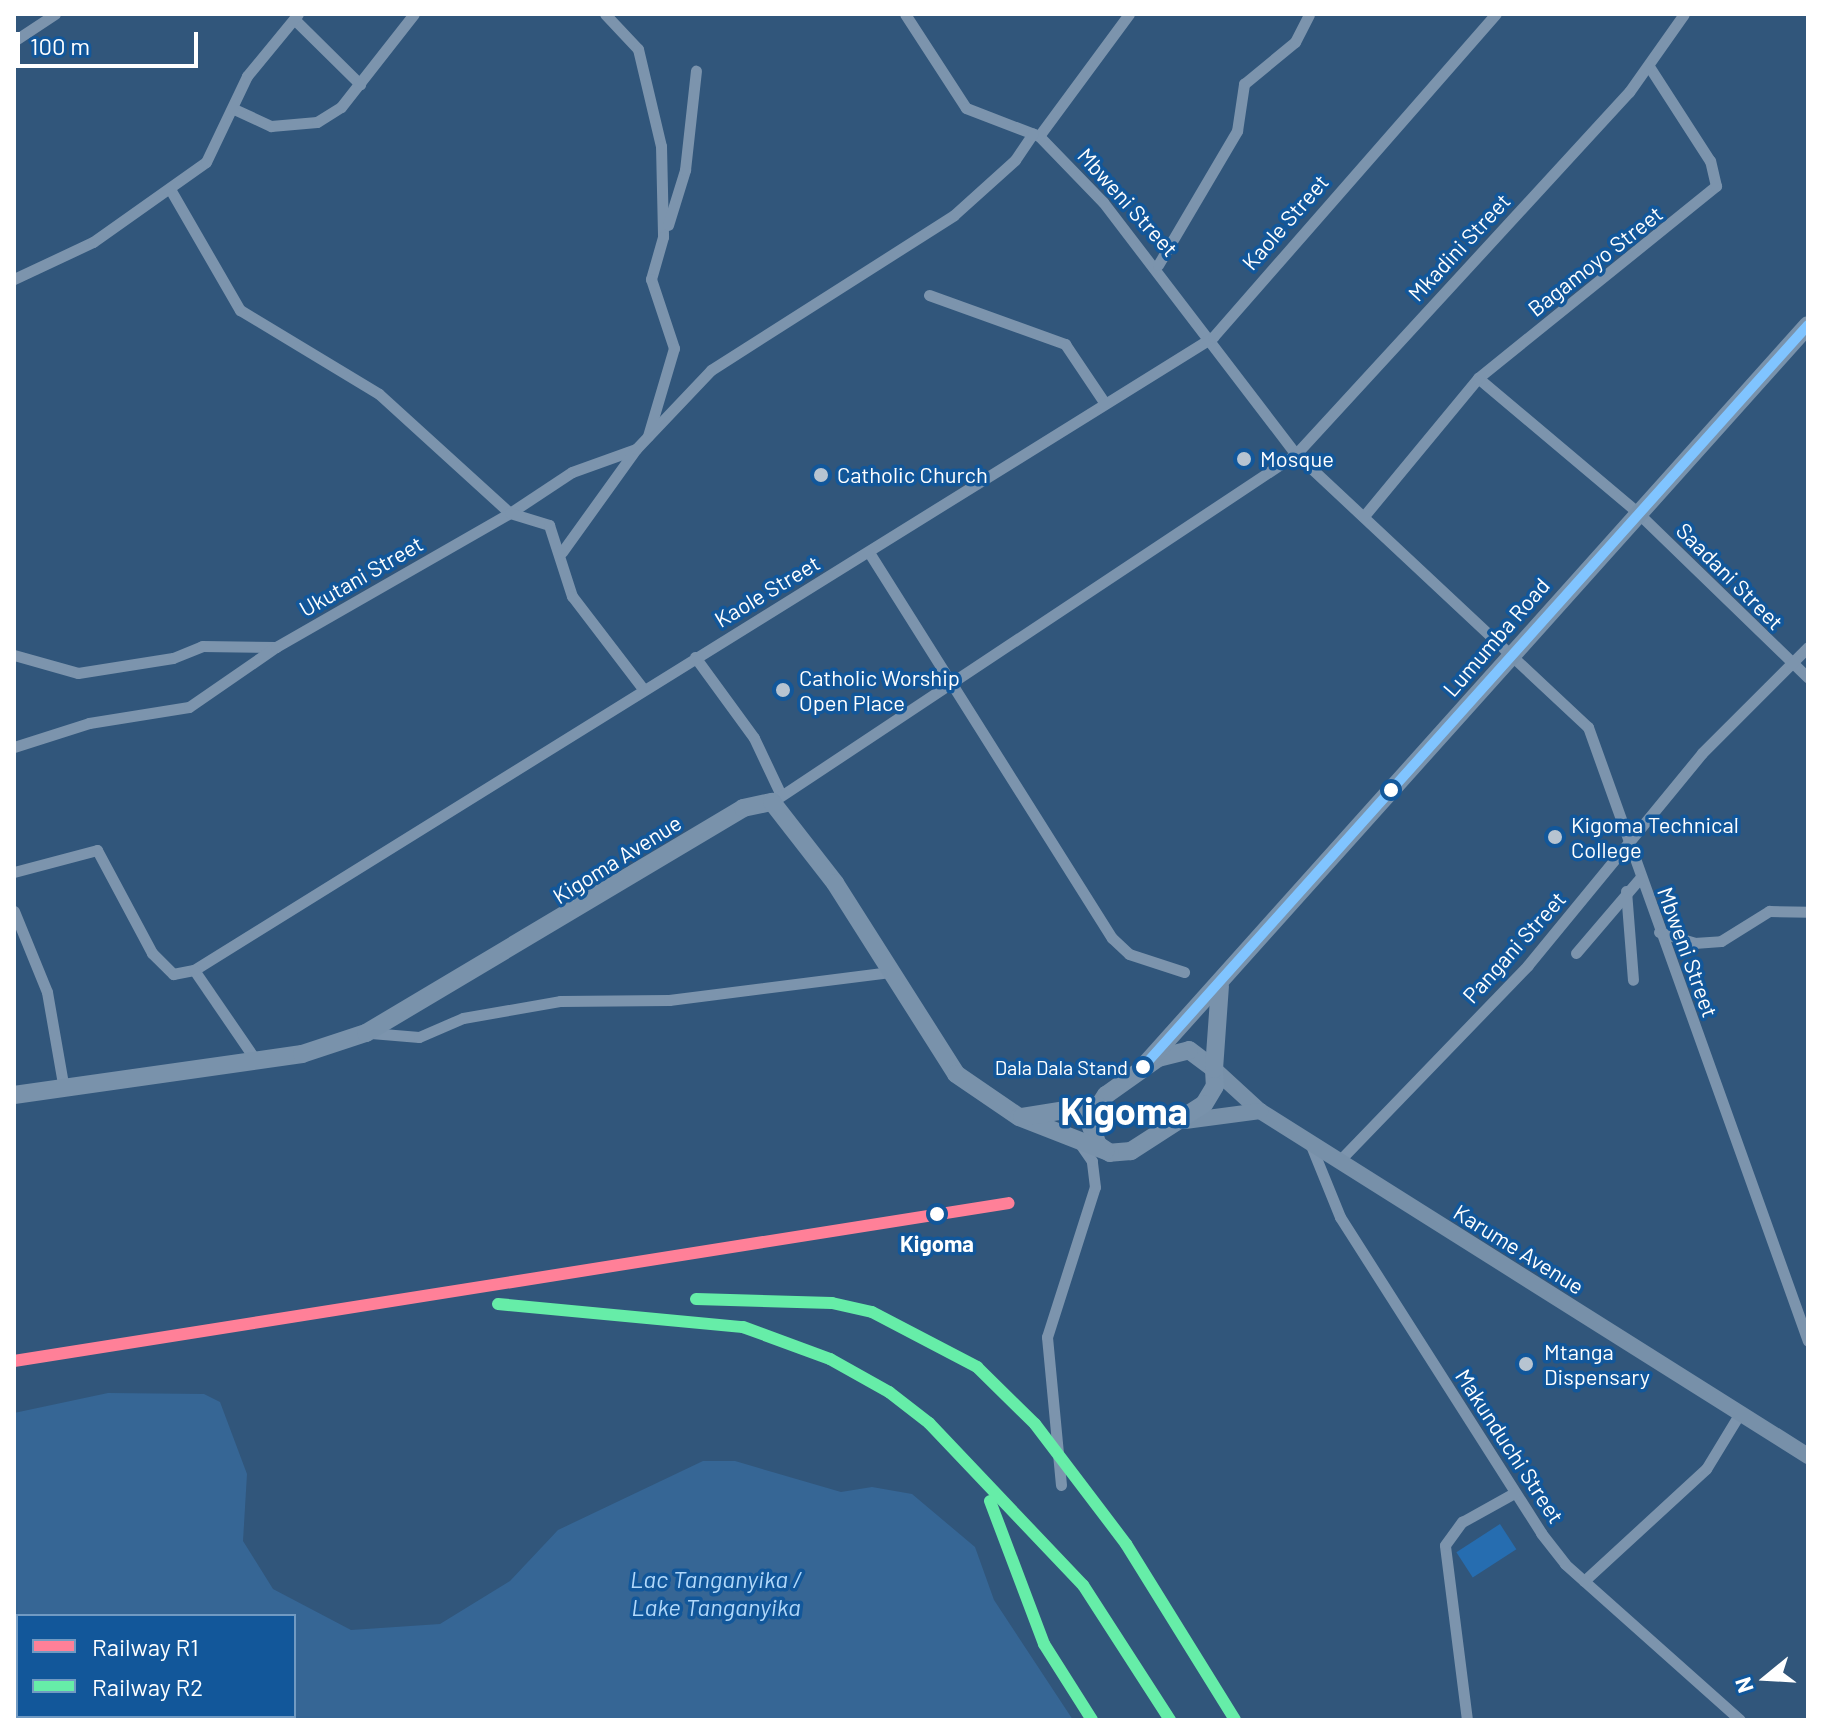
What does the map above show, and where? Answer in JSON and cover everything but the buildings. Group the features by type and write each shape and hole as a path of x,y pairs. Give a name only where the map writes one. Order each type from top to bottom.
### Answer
{"main road":[{"name":"Lumumba Road","path":"1143,1067 1221,983 1637,512 1808,325"},
{"path":"776,798 835,883 956,1074 1019,1117 1106,1151 1131,1151 1185,1121 1211,1096 1221,983"},
{"name":"Kigoma Avenue","path":"14,1095 302,1054 366,1033 743,808 776,798"},
{"path":"1019,1117 1097,1105 1143,1067 1189,1050 1214,1069"},
{"path":"1097,1105 1089,1130 1106,1151"}],"street":[{"path":"14,41 55,14"},
{"path":"234,109 292,129 341,107 414,14"},
{"path":"605,14 638,49 646,74 661,146 663,237"},
{"name":"Mbweni Street","path":"905,14 966,108 1036,134 1158,265 1296,454 1588,727 1808,1341"},
{"path":"562,552 636,449 711,370 954,215 1015,160 1129,14"},
{"path":"1158,265 1237,131 1244,84 1295,42 1309,14"},
{"name":"Kaole Street","path":"194,970 695,657 870,554 1104,402 1213,337 1496,14"},
{"path":"1650,68 1684,14"},
{"path":"14,279 93,242 170,189 216,151 247,76 296,17 360,84"},
{"name":"Bagamoyo Street","path":"1364,516 1478,378 1716,186 1710,161 1650,68"},
{"name":"Mkadini Street","path":"1296,454 1650,68"},
{"path":"647,437 674,348 651,279 685,170 696,71"},
{"path":"170,189 240,310 379,394 510,513 549,525 562,552 572,596 643,689"},
{"path":"929,295 1065,344 1104,402"},
{"name":"Saadani Street","path":"1478,378 1637,512 1808,678"},
{"name":"Ukutani Street","path":"14,747 89,723 189,707 276,647 510,513 572,472 636,449"},
{"path":"695,657 754,738 776,798 947,680 1117,579 1296,454"},
{"path":"870,554 1112,938 1129,954 1184,972"},
{"path":"14,655 78,673 173,658 202,646 276,647"},
{"name":"Pangani Street","path":"1339,1161 1528,965 1702,753 1808,647"},
{"path":"14,872 97,850 152,953 173,974 194,970 255,1059"},
{"path":"1576,953 1640,878"},
{"path":"1626,891 1633,980"},
{"path":"14,911 47,992 64,1089"},
{"path":"1659,932 1694,943 1721,941 1769,911 1808,912"},
{"path":"366,1033 419,1037 463,1018 560,1001 669,1000 890,972"},
{"name":"Karume Avenue","path":"1214,1069 1260,1111 1808,1456"},
{"path":"1185,1121 1260,1111"},
{"path":"1061,1485 1047,1337 1095,1187 1092,1161 1078,1141"},
{"name":"Makunduchi Street","path":"1310,1143 1340,1217 1514,1493 1584,1581 1740,1720"},
{"path":"1584,1581 1706,1469 1740,1413"},
{"path":"1467,1720 1445,1545 1462,1522 1514,1493"}],"shaded area":[{"path":"1500,1524 1516,1549 1473,1577 1456,1552"}],"water":[{"name":"Lac Tanganyika / Lake Tanganyika","path":"108,1393 204,1394 220,1402 247,1474 243,1541 273,1589 351,1630 440,1624 510,1581 558,1530 703,1461 735,1461 841,1492 872,1487 912,1494 975,1547 994,1600 1073,1720 14,1720 14,1413"}],"rail line":[{"name":"R1","path":"14,1361 1009,1203"},
{"name":"R2","path":"696,1299 832,1303 872,1312 977,1367 1035,1424 1126,1544 1235,1720"},
{"name":"R2","path":"498,1304 743,1327 830,1359 889,1392 929,1423 1083,1585 1170,1720"},
{"name":"R2","path":"990,1501 1044,1644 1092,1720"}],"transit line":[{"path":"1143,1067 1808,325"}],"place":[{"name":"Mosque","path":"1244,459"},
{"name":"Catholic Church","path":"821,475"},
{"name":"Catholic Worship Open Place","path":"783,690"},
{"name":"Kigoma Technical College","path":"1555,837"},
{"name":"Dala Dala Stand","path":"1143,1067"},
{"name":"Kigoma","path":"937,1214"},
{"name":"Mtanga Dispensary","path":"1526,1364"}],"district":[{"name":"Kigoma","path":"1124,1111"}]}
